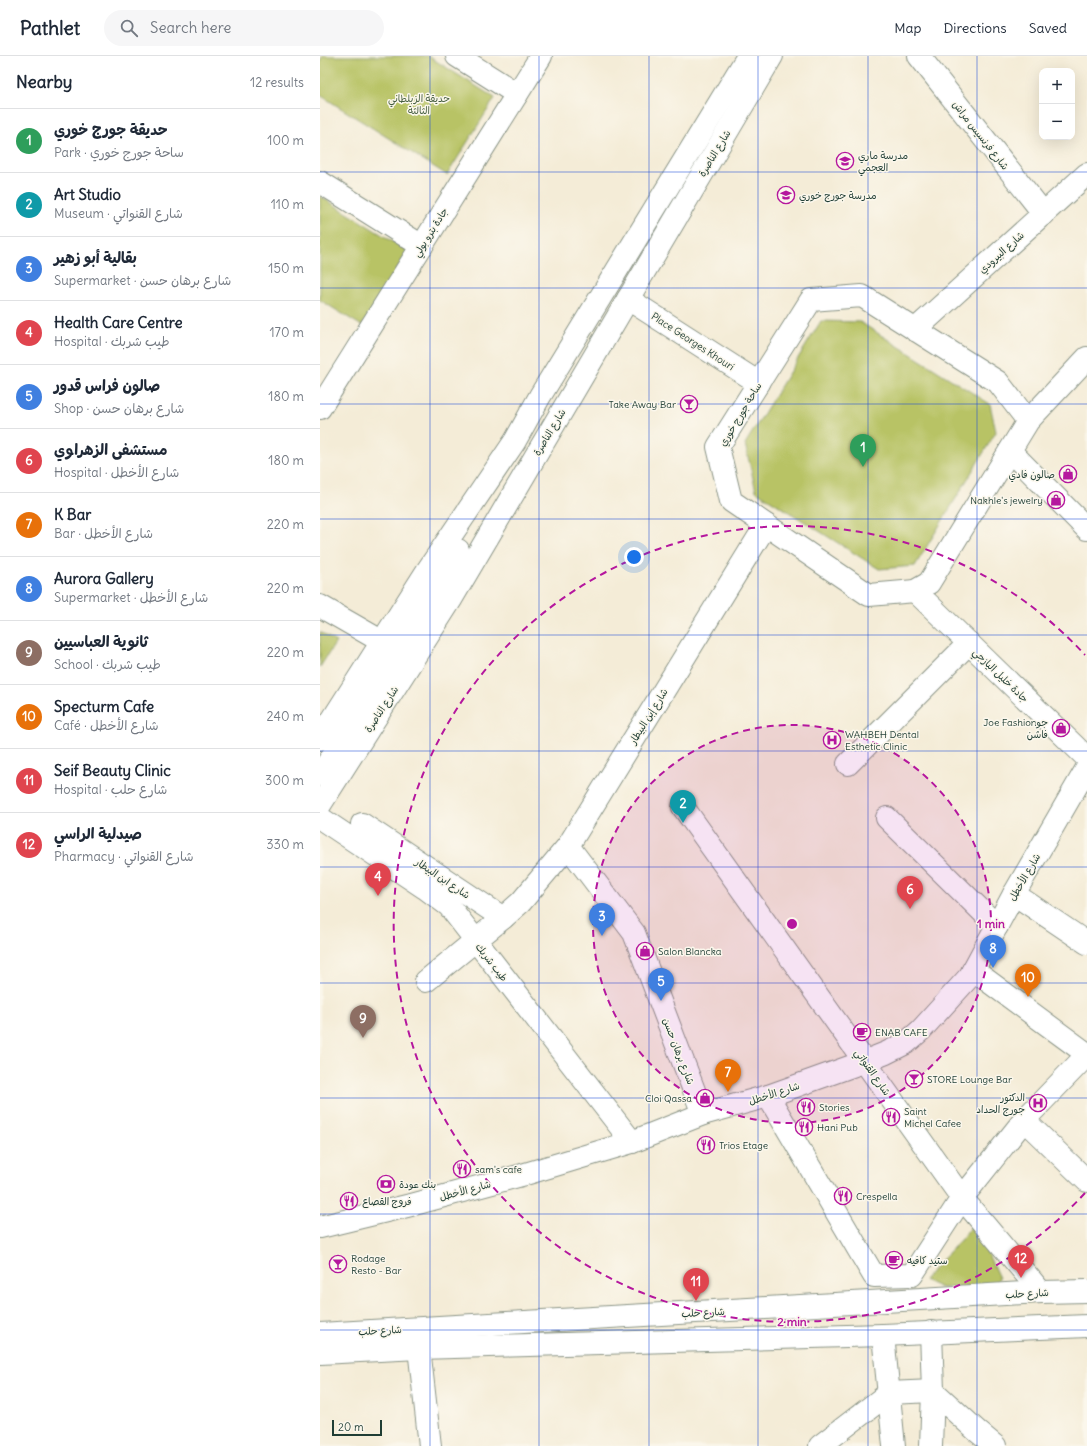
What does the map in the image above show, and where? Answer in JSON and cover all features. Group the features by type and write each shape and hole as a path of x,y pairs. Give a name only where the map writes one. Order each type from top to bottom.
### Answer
{"street":[{"path":"457,56 517,94"},
{"name":"جادة بترو بولي","path":"320,408 326,384 422,246 541,56"},
{"path":"320,775 366,705 472,525 514,441 540,396 748,56"},
{"name":"شارع الناصرة","path":"320,805 452,598 772,56"},
{"name":"شارع فرنسيس مراش","path":"927,59 1044,214"},
{"name":"شارع البيرودي","path":"915,330 1087,174"},
{"path":"320,182 422,246"},
{"name":"ساحة جورج خوري","path":"915,591 869,595 731,501 718,447 811,300 862,296 998,382 1028,421"},
{"name":"Place Georges Khouri","path":"628,299 758,383"},
{"path":"915,591 929,583 1028,421 1087,358"},
{"path":"320,739 427,571 514,441"},
{"path":"1010,451 1087,529"},
{"name":"شارع إبن البيطار","path":"503,918 522,902 568,846 766,525"},
{"name":"جادة خليل اليازجي","path":"915,591 1087,758"},
{"path":"320,606 381,641"},
{"path":"848,764 969,643"},
{"name":"شارع الأخطل","path":"320,1227 411,1205 515,1177 632,1142 703,1114 768,1096 866,1061 906,1043 921,1030 970,976 1014,894 1087,768"},
{"name":"شارع القنواتي","path":"683,807 866,1061 962,1198 1040,1292"},
{"name":"طيب شربك","path":"320,818 425,888 449,906 632,1142"},
{"path":"886,818 997,926"},
{"name":"شارع ابن البيطار","path":"362,824 503,918"},
{"name":"شارع برهان حسن","path":"568,846 634,932 703,1114"},
{"path":"1014,894 1087,943"},
{"path":"426,981 503,918"},
{"path":"768,1096 874,1276 912,1275 962,1198 1024,1120 1087,1054 973,970"},
{"path":"1024,1120 1087,1181"},
{"name":"شارع حلب","path":"320,1334 1040,1292 1087,1291"},
{"name":"شارع حلب","path":"320,1353 419,1348 883,1335 1087,1326"},
{"path":"931,1332 933,1391 931,1446"},
{"path":"883,1335 894,1446"},
{"path":"419,1348 430,1446"},
{"path":"820,1446 889,1393 933,1391 976,1432 995,1446"}],"green space":[{"name":"حديقة الزبلطاني الثالثة","path":"323,56 428,56 495,98 447,175 320,95 320,61"},
{"path":"320,196 408,251 362,326 320,300"},
{"path":"821,321 860,322 990,404 996,432 915,566 879,569 756,491 745,444"},
{"path":"320,632 336,642 320,667"},
{"path":"971,1228 986,1250 999,1278 995,1286 941,1288 924,1280"}],"place":[{"name":"مدرسة ماري العجمي","path":"845,161"},
{"name":"مدرسة جورج خوري","path":"786,195"},
{"name":"Take Away Bar","path":"689,404"},
{"name":"حديقة جورج خوري","path":"863,467"},
{"name":"صالون فادي","path":"1068,474"},
{"name":"Nakhle's jewelry","path":"1056,500"},
{"name":"Joe Fashionجو فاشن","path":"1061,728"},
{"name":"WAHBEH Dental Esthetic Clinic","path":"832,740"},
{"name":"Art Studio","path":"683,823"},
{"name":"Health Care Centre","path":"378,896"},
{"name":"مستشفى الزهراوي","path":"910,909"},
{"name":"بقالية أبو زهير","path":"602,936"},
{"name":"Salon Blancka","path":"645,951"},
{"name":"Aurora Gallery","path":"993,968"},
{"name":"Specturm Cafe","path":"1028,997"},
{"name":"صالون فراس قدور","path":"661,1001"},
{"name":"ENAB CAFE","path":"862,1032"},
{"name":"ثانوية العباسيين","path":"363,1038"},
{"name":"STORE Lounge Bar","path":"914,1079"},
{"name":"K Bar","path":"728,1092"},
{"name":"Cloi Qassa","path":"705,1098"},
{"name":"الدكتور جورج الحداد","path":"1038,1103"},
{"name":"Stories","path":"806,1107"},
{"name":"Saint Michel Cafee","path":"891,1117"},
{"name":"Hani Pub","path":"804,1127"},
{"name":"Trios Etage","path":"706,1145"},
{"name":"sam's cafe","path":"462,1169"},
{"name":"بنك عودة","path":"386,1184"},
{"name":"Crespella","path":"843,1196"},
{"name":"فروج القصاع","path":"349,1201"},
{"name":"ستيد كافيه","path":"894,1260"},
{"name":"Rodage Resto - Bar","path":"338,1264"},
{"name":"صيدلية الراسي","path":"1021,1278"},
{"name":"Seif Beauty Clinic","path":"696,1301"}]}
